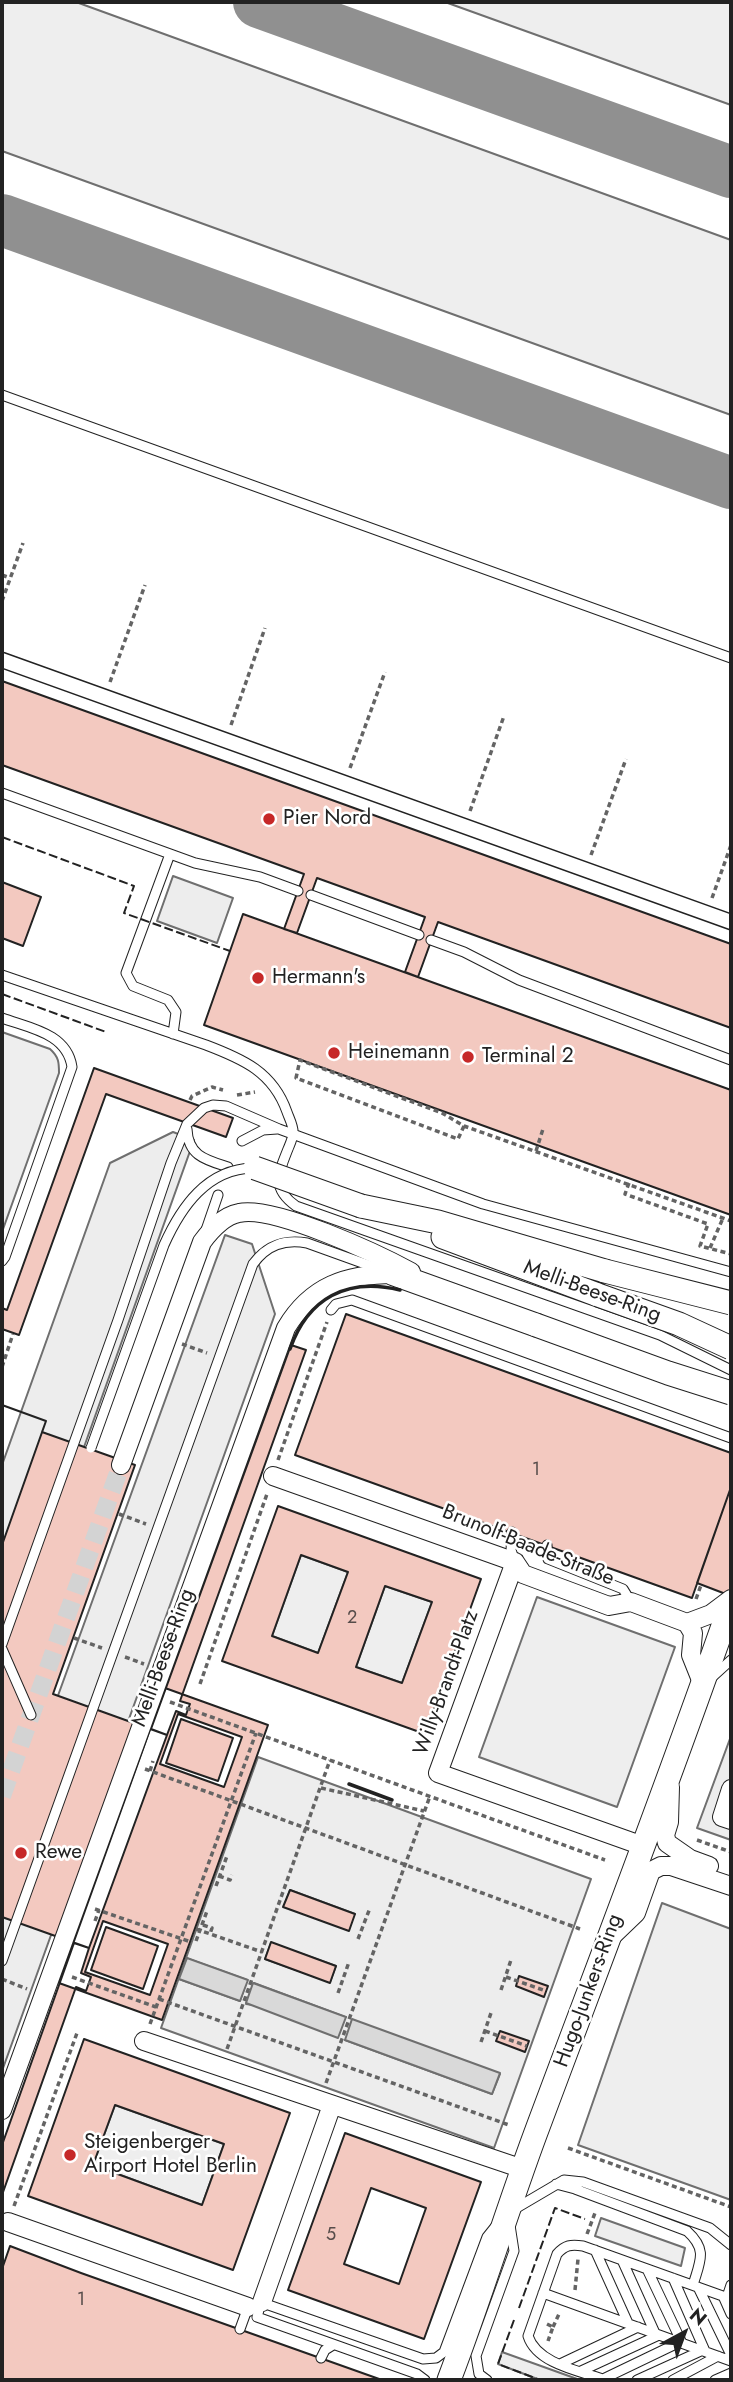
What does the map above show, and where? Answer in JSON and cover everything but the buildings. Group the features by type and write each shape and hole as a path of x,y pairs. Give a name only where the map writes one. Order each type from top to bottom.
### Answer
{"street":[{"path":"2,660 731,922"},
{"name":"Melli-Beese-Ring","path":"255,1168 679,1324 731,1348"},
{"path":"361,1206 438,1222 605,1271 731,1303"},
{"name":"Melli-Beese-Ring","path":"121,1465 202,1242 224,1219 237,1213 264,1212 361,1247 402,1274 454,1296 731,1393"},
{"name":"Melli-Beese-Ring","path":"2,2110 286,1328 302,1304 325,1287 356,1277 402,1274"},
{"name":"Brunolf-Baade-Straße","path":"273,1476 515,1562 523,1574 609,1606 631,1602 690,1616"},
{"name":"Willy-Brandt-Platz","path":"515,1562 438,1773 643,1846"},
{"path":"703,1685 691,1655 693,1633 690,1616 711,1614 731,1601"},
{"name":"Hugo-Junkers-Ring","path":"449,2380 523,2169 703,1685 731,1601"},
{"path":"670,1773 669,1822 665,1835 667,1843 690,1859 731,1873"},
{"path":"731,1790 722,1817 731,1820"},
{"path":"608,1941 636,1913 650,1871 661,1866 679,1868 731,1886"},
{"path":"144,2041 523,2169"},
{"path":"8,2222 256,2306 326,2103"}],"lane":[{"path":"2,395 731,658"},
{"path":"2,793 195,863 260,877 298,891"},
{"path":"170,854 126,973 133,986 168,1000 176,1012 173,1034"},
{"path":"311,895 419,935"},
{"path":"431,940 464,952 519,980 731,1060"},
{"path":"2,975 233,1055 265,1076 275,1086 284,1102 294,1134 280,1169 279,1182 285,1198 296,1206 660,1335 731,1370"},
{"path":"2,1018 50,1035 61,1042 71,1054 72,1067 2,1261"},
{"path":"31,1715 2,1647 171,1163 187,1124 204,1108 213,1105 226,1106 279,1129 483,1204 731,1272"},
{"path":"187,1124 187,1141 201,1158 228,1167"},
{"path":"242,1141 263,1130 279,1129"},
{"path":"91,1448 176,1218 192,1198 210,1182 240,1168 255,1168"},
{"path":"202,1242 218,1195"},
{"name":"Melli-Beese-Ring","path":"2,1961 253,1264 276,1244 297,1241 402,1274"},
{"path":"331,1310 336,1304 352,1300 731,1438"},
{"path":"512,1532 511,1550 515,1562"},
{"path":"547,1545 548,1559 623,1588 631,1602"},
{"path":"703,1685 731,1660"},
{"path":"256,2306 423,2359 436,2358 444,2352 487,2236 508,2213 564,2180 583,2182 710,2228 731,2245"},
{"path":"556,2184 596,2196 687,2231 696,2239 701,2250 701,2259 695,2286 731,2355"},
{"path":"487,2380 479,2374 476,2356 514,2250 508,2213"},
{"path":"681,2343 604,2380 538,2354 531,2346 528,2336 557,2254 563,2247 572,2245 594,2250 727,2297"},
{"path":"594,2250 633,2325"},
{"path":"622,2260 657,2334"},
{"path":"648,2269 681,2343"},
{"path":"673,2278 704,2351"},
{"path":"731,2285 727,2297 731,2314"},
{"path":"543,2293 731,2361"},
{"path":"240,2329 256,2306"},
{"path":"256,2306 257,2317 416,2374 425,2380"},
{"path":"560,2364 633,2325"},
{"path":"581,2371 657,2334"},
{"path":"321,2358 325,2350 333,2344"},
{"path":"637,2380 704,2351"},
{"path":"673,2380 718,2356"},
{"path":"715,2380 731,2372"}],"path":[{"path":"2,601 23,543"},
{"path":"2,575 10,578"},
{"path":"105,697 145,586"},
{"path":"225,740 265,628"},
{"path":"344,783 384,672"},
{"path":"464,826 504,716"},
{"path":"586,870 626,760"},
{"path":"706,914 731,845"},
{"path":"464,1126 458,1139 296,1078 300,1060 442,1113 464,1126 731,1221"},
{"path":"536,1150 543,1129"},
{"path":"629,1184 625,1194 708,1224 700,1246 731,1254"},
{"path":"710,1248 723,1218"},
{"path":"200,1684 331,1310"},
{"path":"2,1367 13,1334"},
{"path":"119,1514 158,1529"},
{"path":"690,1616 701,1585"},
{"path":"170,1702 605,1860"},
{"path":"144,2041 256,1733"},
{"path":"220,2068 330,1760"},
{"path":"153,1761 147,1770 580,1929"},
{"path":"321,1788 425,1811"},
{"path":"326,2103 334,2063 430,1796"},
{"path":"694,1839 731,1852"},
{"path":"216,1886 227,1856"},
{"path":"219,1876 230,1880 232,1875"},
{"path":"358,1939 361,1923 370,1908"},
{"path":"95,1921 97,1910 194,1942 207,1911"},
{"path":"202,1925 212,1928 210,1934"},
{"path":"196,1929 264,1950"},
{"path":"501,1990 512,1960"},
{"path":"338,1993 341,1978 349,1962"},
{"path":"72,1977 156,2007"},
{"path":"506,1977 546,1991"},
{"path":"159,2000 509,2125"},
{"path":"481,2042 491,2013"},
{"path":"485,2031 527,2046"},
{"path":"8,2222 77,2033"},
{"path":"568,2148 731,2207"},
{"path":"587,2234 595,2213"},
{"path":"574,2294 576,2264 580,2254"},
{"path":"548,2343 558,2314 566,2317"},
{"path":"547,2324 554,2327"}],"shaded area":[{"path":"2,2 76,2 731,240 731,415 2,151"},
{"path":"445,2 731,2 731,105"},
{"path":"173,876 233,898 217,943 157,921"},
{"path":"2,1032 50,1049 58,1060 59,1073 2,1232"},
{"path":"173,1132 194,1140 2,1676 2,1465 110,1163"},
{"path":"225,1235 252,1244 275,1314 2,2071 2,1850"},
{"path":"301,1555 348,1572 318,1653 272,1636"},
{"path":"385,1586 432,1602 402,1683 356,1667"},
{"path":"537,1597 675,1647 617,1807 479,1757"},
{"path":"731,1736 731,1840 697,1828"},
{"path":"258,1757 591,1879 494,2148 161,2028 185,1960 179,1979 240,2001 247,1980 186,1958","holes":["290,1890 355,1914 284,1907","271,1943 336,1966 330,1982 265,1959","254,1983 344,2017 246,2004","345,2040 500,2074 492,2094"]},
{"path":"662,1903 731,1929 731,2200 578,2145"},
{"path":"187,1958 248,1980 240,2001 179,1979"},
{"path":"253,1983 346,2017 338,2038 246,2003"},
{"path":"352,2019 500,2073 492,2094 345,2040"},
{"path":"115,2105 224,2144 202,2205 93,2165"},
{"path":"601,2218 685,2248 681,2266 595,2236"},
{"path":"502,2352 580,2380 540,2380 498,2364"}],"taxiway":[{"path":"259,2 731,172"},
{"path":"2,220 731,483"}],"tunnel":[{"path":"2,1796 121,1465"}],"fence":[{"path":"2,837 134,886 124,913 230,951"},
{"path":"2,994 106,1032"},
{"path":"519,2308 555,2208 585,2219"},
{"path":"514,2320 498,2364 540,2380"}],"wall":[{"path":"290,1349 307,1316 332,1296 363,1287 400,1290"},
{"path":"349,1784 392,1800"}],"place":[{"name":"Pier Nord","path":"269,819"},
{"name":"Hermann's","path":"258,978"},
{"name":"Heinemann","path":"334,1053"},
{"name":"Terminal 2","path":"468,1057"},
{"name":"Rewe","path":"21,1853"},
{"name":"Steigenberger Airport Hotel Berlin","path":"70,2155"}]}
